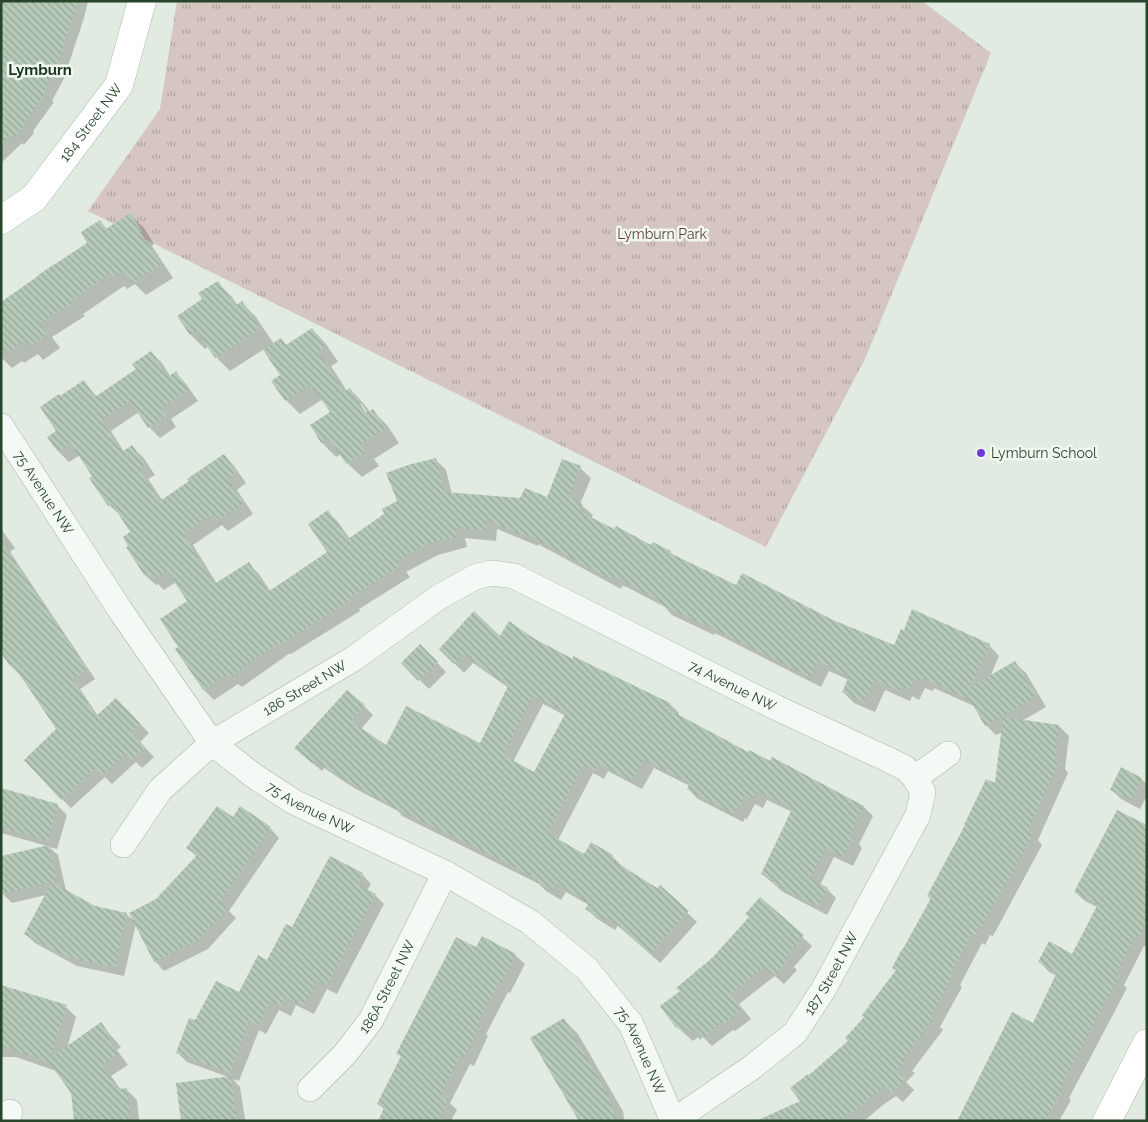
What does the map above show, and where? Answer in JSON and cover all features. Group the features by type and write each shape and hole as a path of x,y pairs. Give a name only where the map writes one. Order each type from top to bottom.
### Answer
{"street":[{"name":"184 Street NW","path":"1,220 34,198 119,85 142,1"},
{"name":"75 Avenue NW","path":"1,426 120,610 212,743 254,776 294,802 445,873 530,922 586,969 630,1024 673,1121"},
{"name":"186 Street NW","path":"123,845 160,790 212,743 353,659 439,597 475,577 491,574 514,576"},
{"name":"74 Avenue NW","path":"514,576 777,708 905,768 915,778"},
{"path":"915,778 948,754"},
{"name":"187 Street NW","path":"673,1121 750,1068 795,1033 824,990 918,815 922,792 915,778"},
{"name":"186A Street NW","path":"310,1089 345,1054 371,1020 445,873"},
{"path":"1107,1121 1147,1043"}],"green space":[{"name":"Lymburn Park","path":"177,1 922,1 991,53 865,359 766,547 88,211 160,109"}],"building":[{"path":"1,1 78,1 60,61 44,91 46,92 15,137 12,135 1,145"},
{"path":"130,213 161,264 132,283 124,270 113,277 111,273 71,300 72,303 40,323 47,334 29,347 25,340 10,351 8,349 1,353 1,302 87,243 81,232 100,220 106,229"},
{"path":"218,281 235,306 242,301 260,328 215,358 197,331 190,335 177,316 202,299 198,293"},
{"path":"312,328 325,347 318,352 344,392 350,388 366,413 373,409 385,428 361,444 365,452 346,464 329,438 321,443 310,425 330,412 310,384 285,401 271,381 280,375 263,350 281,338 286,345"},
{"path":"151,351 168,377 176,371 188,390 161,408 166,416 148,428 130,401 101,420 122,452 132,445 145,464 139,468 160,501 189,481 187,479 224,454 237,472 227,479 244,503 217,521 212,514 183,534 214,584 249,562 268,592 327,552 308,524 328,510 348,539 384,514 382,509 397,501 386,473 408,465 436,458 445,492 520,498 525,488 547,497 562,459 581,466 569,496 583,504 579,511 614,529 616,526 651,545 653,542 671,551 670,553 736,585 742,573 833,620 894,645 901,629 904,630 912,609 990,644 970,687 1015,661 1037,696 985,726 970,700 923,678 922,681 914,678 909,690 901,687 899,691 874,680 864,702 842,692 849,676 818,661 810,677 660,604 661,602 658,600 616,577 612,576 610,579 528,535 527,537 487,520 486,531 455,528 457,537 427,544 397,561 400,566 349,598 350,600 279,645 279,643 230,678 227,674 203,690 175,649 178,647 160,619 187,601 167,571 152,580 148,573 144,575 126,547 128,546 123,537 130,532 112,504 108,506 89,478 92,476 71,444 58,452 47,437 56,431 40,407 84,380 95,397 136,369 132,364"},
{"path":"1,541 87,669 72,679 96,716 116,698 140,723 131,732 145,747 132,760 126,754 102,775 96,768 61,800 24,760 56,729 13,664 10,666 1,653"},
{"path":"474,611 500,636 509,621 535,639 573,659 573,656 670,703 668,709 748,752 749,750 770,761 772,757 864,806 849,835 853,837 843,857 825,848 810,878 828,888 818,906 772,883 774,881 761,874 792,809 757,791 753,799 745,795 737,811 735,810 733,814 687,789 690,783 644,759 632,781 598,763 594,771 583,765 548,833 584,854 591,842 613,855 611,859 657,888 660,885 689,911 650,954 608,917 605,921 585,909 589,903 556,883 552,891 536,882 537,879 391,806 314,760 312,763 294,748 347,690 365,705 351,721 386,745 406,706 480,743 508,686 463,654 454,664 439,649","holes":["533,696 566,712 534,772 503,755"]},
{"path":"420,644 438,662 418,681 401,663"},
{"path":"1003,717 1059,725 1055,760 1059,761 1028,831 1033,833 982,927 980,926 975,935 972,934 950,974 952,976 931,1016 934,1018 903,1059 905,1062 896,1071 905,1079 892,1093 885,1087 873,1095 842,1121 756,1121 800,1101 790,1088 809,1075 848,1041 845,1038 864,1017 862,1015 896,970 892,968 931,898 927,896 965,825 986,779 995,783"},
{"path":"1121,767 1142,778 1131,800 1110,790"},
{"path":"1,788 58,804 48,841 1,828"},
{"path":"217,806 233,817 240,806 271,827 220,901 228,908 199,939 154,962 129,913 156,899 197,855 186,848"},
{"path":"1117,810 1147,825 1147,921 1138,939 1135,937 1115,976 1118,978 1060,1088 1062,1090 1045,1121 957,1121 1012,1012 1033,1023 1057,972 1038,962 1049,941 1072,954 1098,904 1074,892"},
{"path":"49,845 57,881 1,894 1,856"},
{"path":"330,856 363,873 357,884 376,894 327,985 317,980 304,1006 286,997 281,1007 270,1001 257,1026 249,1021 230,1073 176,1053 189,1018 195,1020 216,981 239,992 258,955 267,960 286,924 292,927"},
{"path":"52,882 95,906 127,913 115,967 67,957 24,934"},
{"path":"760,897 804,935 785,957 788,960 774,976 764,967 730,994 742,1009 725,1023 723,1021 702,1038 695,1028 690,1031 688,1028 683,1033 678,1027 676,1028 660,1006 680,991 676,988 712,958 749,917 745,914"},
{"path":"482,936 516,954 477,1024 480,1026 464,1057 460,1055 440,1096 448,1100 438,1121 378,1121 384,1108 377,1104 401,1056 396,1054 456,937 476,947"},
{"path":"1,985 67,1005 50,1058 101,1022 111,1036 108,1039 118,1054 102,1065 118,1089 127,1088 131,1121 88,1121 88,1118 74,1120 71,1093 49,1062 1,1046"},
{"path":"564,1018 610,1099 617,1121 579,1121 530,1038"},
{"path":"231,1076 237,1121 181,1121 176,1083"}],"place":[{"name":"Lymburn School","path":"981,453"}],"district":[{"name":"Lymburn","path":"40,70"}]}
